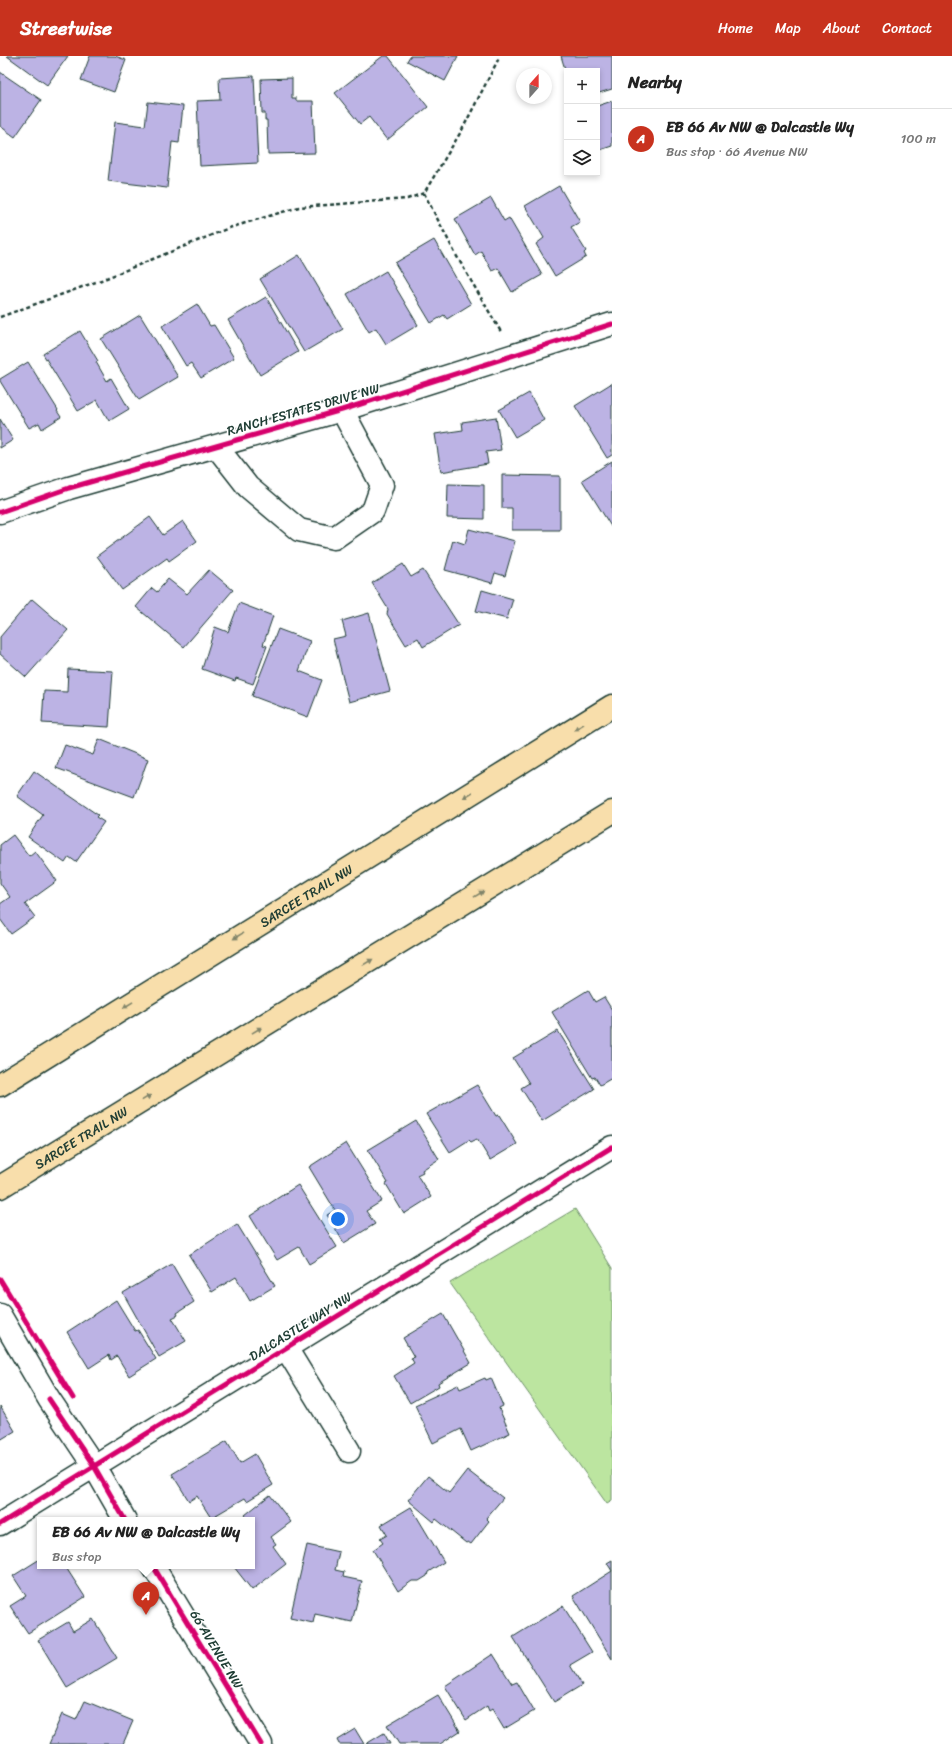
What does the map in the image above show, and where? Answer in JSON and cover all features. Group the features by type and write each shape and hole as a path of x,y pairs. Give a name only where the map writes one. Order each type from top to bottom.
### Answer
{"main road":[{"name":"SARCEE TRAIL NW","path":"0,1085 612,706"},
{"name":"SARCEE TRAIL NW","path":"3,1185 612,812"}],"street":[{"name":"RANCH ESTATES DRIVE NW","path":"0,512 69,488 342,410 612,324"},
{"path":"216,446 248,487 299,530 334,538 373,511 382,485 342,410"},
{"name":"DALCASTLE WAY NW","path":"0,1524 612,1147"},
{"path":"0,1315 49,1399 94,1466 123,1517"},
{"path":"286,1348 349,1451"},
{"name":"66 AVENUE NW","path":"155,1569 262,1744"}],"path":[{"path":"0,317 104,279 229,228 292,209 299,207 407,199 424,193 462,130 500,56"},
{"path":"424,193 456,255 514,356"}],"green space":[{"path":"575,1209 612,1268 612,1501 607,1504 450,1283"}],"building":[{"path":"7,56 68,56 47,85"},
{"path":"90,56 115,56 126,60 114,92 81,80"},
{"path":"383,56 388,56 428,107 387,140 369,117 360,124 335,93"},
{"path":"410,56 458,56 445,81 407,61"},
{"path":"561,56 612,56 612,89 600,93 600,68 565,68"},
{"path":"0,72 41,100 15,137 0,126"},
{"path":"254,76 258,163 200,166 197,101 220,100 219,78"},
{"path":"292,78 292,98 296,98 296,101 313,101 315,153 268,154 267,120 265,120 265,113 262,113 261,79"},
{"path":"612,101 612,146 600,150 600,140 600,105"},
{"path":"148,102 183,106 179,143 172,142 167,188 108,181 115,122 145,126"},
{"path":"559,186 580,222 571,227 586,251 584,253 586,257 555,276 536,244 544,238 525,206"},
{"path":"491,198 504,221 509,218 542,275 512,292 498,268 492,271 481,251 475,255 455,219"},
{"path":"434,240 471,304 447,319 444,315 431,323 395,263"},
{"path":"299,255 343,329 304,352 260,279"},
{"path":"386,271 418,325 386,344 376,328 369,332 347,294"},
{"path":"266,297 298,352 260,375 228,320"},
{"path":"197,304 210,326 214,325 234,358 201,378 191,363 186,366 162,326"},
{"path":"140,315 178,377 139,400 101,339"},
{"path":"80,331 98,361 96,362 107,381 111,378 129,409 109,421 97,400 78,411 43,354"},
{"path":"28,362 61,417 42,429 39,423 29,428 0,381 0,379"},
{"path":"612,383 612,455 607,458 575,406"},
{"path":"529,393 544,420 515,437 499,410"},
{"path":"496,417 501,450 486,452 488,464 441,472 435,434 463,430 462,422"},
{"path":"0,419 13,440 0,448"},
{"path":"612,461 612,528 582,480"},
{"path":"502,475 560,476 560,530 512,530 512,508 502,508"},
{"path":"448,484 484,485 484,519 447,518"},
{"path":"150,517 163,535 183,521 197,541 169,561 167,558 122,590 97,556"},
{"path":"469,529 515,541 505,576 495,573 492,583 445,570 453,540 465,544"},
{"path":"403,564 411,577 423,570 459,625 423,647 418,638 406,645 387,614 388,609 372,583"},
{"path":"209,570 233,590 184,647 136,607 152,588 157,592 168,579 187,594"},
{"path":"482,590 513,599 507,619 476,611"},
{"path":"32,599 68,630 26,677 0,654 0,637"},
{"path":"239,603 273,616 263,645 267,646 253,684 236,678 235,681 202,669 215,627 228,632"},
{"path":"369,613 390,691 349,702 333,639 346,636 342,621"},
{"path":"278,629 310,641 299,671 322,680 308,717 252,696"},
{"path":"68,669 113,671 109,727 42,723 44,691 67,692"},
{"path":"99,739 148,759 134,797 56,768 65,745 93,755"},
{"path":"34,771 98,815 96,817 104,822 76,862 69,857 65,863 28,837 43,815 17,796"},
{"path":"13,835 29,856 35,851 57,881 25,904 35,917 11,934 0,919 0,904 10,897 0,883 0,845"},
{"path":"588,990 595,1002 604,997 612,1010 612,1078 600,1085 595,1077 592,1078 552,1012"},
{"path":"558,1031 594,1089 542,1121 521,1088 529,1083 513,1058"},
{"path":"477,1085 496,1116 499,1115 517,1144 490,1160 477,1139 471,1142 469,1140 450,1152 426,1114"},
{"path":"416,1121 439,1159 417,1175 431,1197 404,1214 386,1184 388,1183 368,1150"},
{"path":"346,1143 382,1201 366,1211 375,1224 344,1243 327,1215 335,1210 309,1167"},
{"path":"298,1185 337,1247 309,1264 299,1247 277,1260 250,1216"},
{"path":"237,1224 275,1286 250,1301 236,1277 212,1292 189,1255"},
{"path":"172,1264 194,1302 172,1318 186,1341 159,1357 123,1293"},
{"path":"116,1300 135,1331 138,1330 156,1359 129,1376 117,1356 111,1360 109,1355 89,1368 67,1332"},
{"path":"443,1314 471,1363 438,1383 439,1386 410,1403 394,1376 414,1363 411,1358 414,1357 403,1338"},
{"path":"485,1378 486,1380 491,1378 503,1406 499,1408 500,1411 510,1433 471,1451 461,1429 433,1443 415,1405 458,1385 460,1389"},
{"path":"0,1406 15,1431 0,1440"},
{"path":"227,1441 240,1463 255,1454 273,1485 247,1501 245,1498 210,1517 197,1496 189,1501 172,1474"},
{"path":"467,1470 503,1498 486,1518 489,1521 471,1544 468,1542 466,1543 436,1519 434,1522 408,1500 428,1476 449,1493"},
{"path":"270,1495 291,1522 271,1537 276,1544 273,1546 286,1564 252,1590 236,1569 255,1569 255,1517 247,1517 245,1515"},
{"path":"411,1507 444,1562 428,1572 427,1576 419,1581 412,1581 398,1591 373,1550 383,1543 380,1539 387,1535 381,1525"},
{"path":"307,1545 339,1552 335,1570 344,1572 343,1577 362,1581 352,1622 315,1614 313,1623 290,1618"},
{"path":"612,1560 612,1571 607,1563"},
{"path":"37,1561 37,1569 67,1569 85,1597 28,1633 10,1606 26,1596 13,1576"},
{"path":"612,1571 612,1659 573,1596"},
{"path":"563,1606 592,1652 570,1665 582,1685 554,1702 513,1637"},
{"path":"93,1619 117,1658 67,1688 38,1640 68,1622 73,1631"},
{"path":"493,1654 512,1684 517,1682 534,1711 504,1729 492,1709 489,1711 487,1706 466,1720 445,1686"},
{"path":"438,1695 460,1731 440,1744 399,1744 387,1725"},
{"path":"85,1701 133,1721 123,1744 49,1744 62,1714 76,1720"},
{"path":"355,1729 364,1744 339,1744 337,1740"},
{"path":"384,1733 390,1744 366,1744"}],"cycle path":[{"path":"0,512 69,488 342,410 612,324"},
{"path":"0,1524 612,1147"},
{"path":"0,1279 73,1398"},
{"path":"49,1399 94,1466 123,1517"},
{"path":"155,1569 261,1744"}],"place":[{"name":"EB 66 Av NW @ Dalcastle Wy","path":"146,1615"}]}
